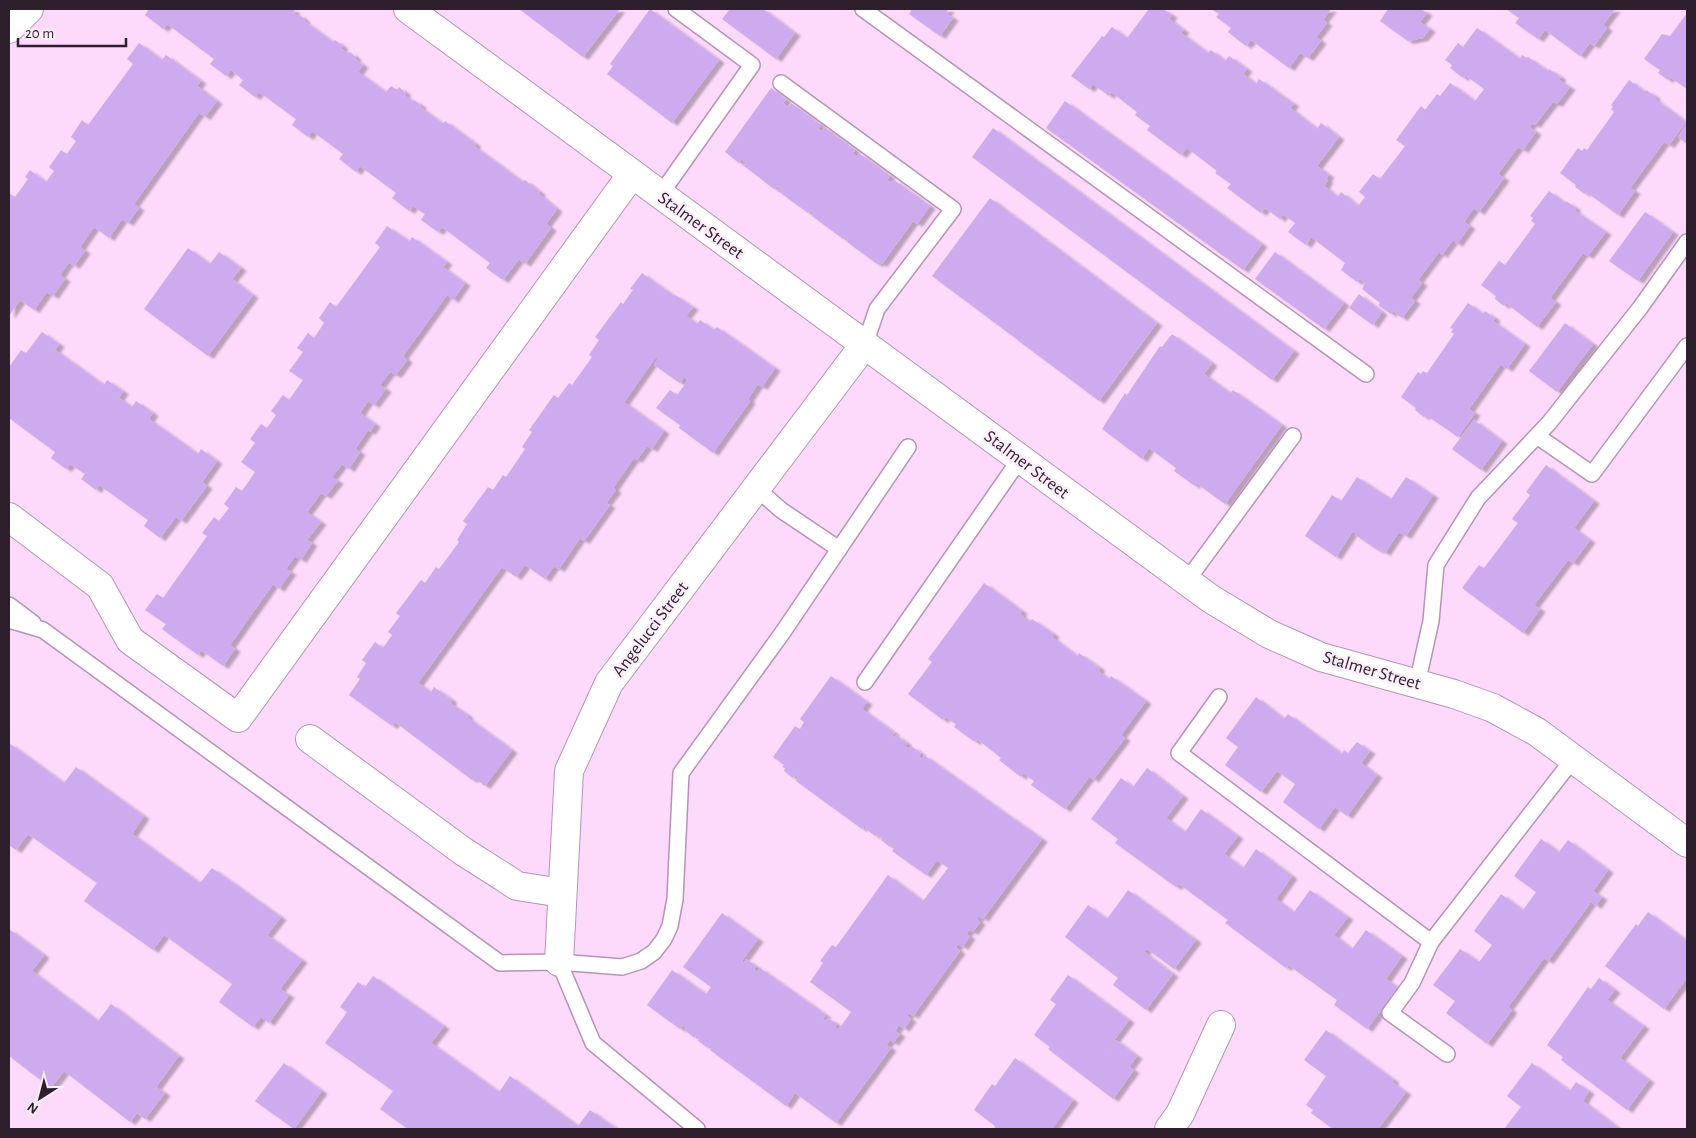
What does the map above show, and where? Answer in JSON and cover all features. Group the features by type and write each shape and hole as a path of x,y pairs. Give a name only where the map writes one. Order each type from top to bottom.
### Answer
{"street":[{"path":"9,30 29,9"},
{"name":"Stalmer Street","path":"408,9 1186,582 1240,618 1297,648 1338,662 1454,694 1493,708 1537,732 1687,843"},
{"path":"9,517 100,586 130,640 238,718 632,174"},
{"name":"Angelucci Street","path":"559,962 569,771 610,683 865,344"},
{"path":"310,738 464,852 517,886 562,893"},
{"path":"1169,1129 1180,1114 1221,1025"}],"lane":[{"path":"660,195 752,65 676,9"},
{"path":"863,9 1366,374"},
{"path":"780,83 953,209 877,309 865,344"},
{"path":"1417,684 1431,620 1436,565 1478,498 1549,424 1640,308 1687,242"},
{"path":"1537,436 1592,474 1687,346"},
{"path":"1186,582 1294,436"},
{"path":"9,605 500,963 559,962 622,967 641,961 654,952 664,939 670,926 675,899 681,773 783,632 908,447"},
{"path":"865,682 1020,459"},
{"path":"756,488 781,510 839,549"},
{"path":"9,620 43,630"},
{"path":"1219,697 1179,752 1431,942"},
{"path":"1447,1054 1390,1013 1412,983 1431,942 1574,758"},
{"path":"559,962 593,1043 697,1129"}],"building":[{"path":"149,9 292,9 295,11 293,13 297,16 299,14 304,21 333,42 335,40 343,46 341,48 349,55 350,52 356,57 355,59 363,65 358,72 386,92 391,86 397,90 399,87 406,93 404,95 421,105 420,107 443,124 445,121 476,144 474,146 523,182 525,180 540,192 539,194 557,209 546,224 551,228 525,264 519,259 503,280 486,268 490,263 442,227 438,232 421,220 425,214 413,206 409,211 392,198 396,193 360,166 356,172 339,159 343,154 312,131 308,137 292,125 296,119 259,92 255,97 239,85 243,80 231,70 226,76 210,64 214,59 167,24 163,29 145,15"},
{"path":"519,9 620,9 583,57"},
{"path":"650,9 719,60 672,123 607,74 613,66 610,64"},
{"path":"730,9 763,9 795,33 776,59 722,19"},
{"path":"912,9 949,9 946,13 953,18 940,36 909,14"},
{"path":"1149,9 1163,9 1172,15 1169,19 1184,30 1181,33 1208,53 1211,50 1225,61 1229,56 1247,69 1243,74 1256,84 1259,79 1294,104 1290,108 1317,129 1321,123 1339,137 1317,166 1329,175 1324,186 1338,197 1341,192 1358,206 1365,197 1359,192 1373,174 1380,179 1405,146 1396,140 1421,106 1425,110 1437,94 1440,96 1450,83 1475,101 1484,89 1465,75 1463,78 1450,68 1452,65 1445,60 1458,43 1463,47 1477,28 1520,59 1522,55 1528,57 1548,71 1549,69 1561,77 1559,80 1570,87 1557,104 1553,102 1535,125 1532,123 1529,127 1536,132 1523,150 1518,147 1498,174 1504,178 1479,212 1474,208 1464,222 1470,226 1457,244 1453,240 1442,255 1439,252 1418,280 1422,283 1411,298 1415,301 1402,318 1393,311 1391,314 1378,305 1380,303 1362,289 1365,283 1360,279 1357,282 1341,270 1345,263 1311,237 1306,245 1288,232 1295,223 1283,214 1280,219 1265,208 1261,213 1227,188 1231,184 1215,173 1217,171 1187,148 1181,155 1147,130 1150,126 1135,115 1137,112 1111,92 1109,96 1093,84 1089,89 1071,76 1102,36 1104,37 1112,27 1127,38"},
{"path":"1211,9 1331,9 1323,20 1327,23 1316,37 1321,41 1308,58 1300,53 1289,68 1251,40 1246,46 1228,32 1231,28 1216,17 1219,14"},
{"path":"1388,9 1421,9 1427,13 1420,22 1430,29 1423,38 1408,41 1380,21"},
{"path":"1506,9 1615,9 1603,25 1607,28 1594,46 1590,43 1580,56 1545,30 1538,39 1515,23 1519,18"},
{"path":"1687,13 1687,89 1670,77 1668,80 1658,73 1660,70 1644,59 1662,34 1670,36"},
{"path":"139,43 162,60 166,55 201,81 197,86 217,101 205,117 199,113 134,204 139,208 128,223 122,219 109,238 94,227 80,247 85,251 74,266 69,262 60,275 65,279 53,296 47,292 34,310 20,300 9,316 9,193 15,197 28,179 25,177 30,170 46,182 54,171 49,167 61,150 67,154 76,141 71,137 82,120 88,125 133,64 127,59"},
{"path":"1629,80 1645,92 1646,90 1655,96 1654,98 1686,122 1669,145 1664,142 1630,188 1635,191 1618,215 1586,192 1585,194 1575,187 1576,185 1560,173 1578,148 1582,151 1584,148 1587,150 1614,112 1611,109 1613,107 1611,105"},
{"path":"771,88 786,99 783,103 788,107 791,103 821,125 818,129 822,131 824,127 855,150 853,154 857,157 859,153 890,176 887,180 892,183 894,180 930,206 917,224 913,221 882,264 879,262 877,264 847,242 848,239 844,236 843,239 812,216 814,213 810,210 808,213 778,191 780,188 777,186 774,189 744,166 746,163 741,159 739,163 725,152"},
{"path":"1065,101 1262,244 1243,270 1046,128"},
{"path":"1687,123 1687,144 1678,137"},
{"path":"993,128 1294,351 1272,380 972,157"},
{"path":"1549,191 1565,203 1566,201 1576,208 1574,210 1606,232 1588,256 1583,253 1550,298 1556,302 1537,327 1506,303 1504,306 1495,299 1496,296 1481,285 1499,261 1505,265 1535,224 1531,221 1533,218 1530,216"},
{"path":"990,198 1157,323 1099,401 932,276"},
{"path":"1645,212 1673,232 1638,281 1609,261"},
{"path":"387,226 409,241 412,237 447,262 443,267 465,283 453,300 447,295 403,356 407,360 396,375 390,372 380,385 386,389 374,405 368,401 360,413 375,424 370,432 368,430 355,449 360,452 349,469 342,464 332,477 338,481 326,496 321,493 307,512 321,522 307,540 312,543 301,560 295,556 286,569 291,572 279,589 273,584 230,645 235,649 223,666 201,650 198,655 162,629 166,624 145,610 157,594 163,598 207,536 202,533 214,517 219,521 229,508 224,504 236,487 242,491 255,472 241,462 255,443 250,439 261,424 267,428 276,415 271,411 283,395 289,400 303,380 289,371 303,352 297,348 308,333 314,338 324,323 319,318 330,302 336,307 380,247 375,243"},
{"path":"188,248 210,264 219,252 241,268 232,279 253,295 208,356 144,309"},
{"path":"1275,252 1344,303 1324,329 1255,279"},
{"path":"642,273 693,307 686,316 697,324 700,320 714,330 717,327 775,368 762,387 758,384 748,399 750,401 713,453 679,428 680,425 656,408 670,390 677,395 688,380 684,377 680,383 654,365 658,358 656,357 624,402 664,431 652,449 647,446 637,460 634,458 613,488 616,490 606,503 610,505 584,541 580,538 559,569 554,566 545,579 525,565 516,577 502,567 418,683 431,692 434,687 452,700 450,703 468,715 467,717 512,750 485,786 474,778 472,780 395,722 392,726 349,695 360,679 357,677 366,663 362,660 375,642 383,648 392,635 388,632 400,616 396,613 421,580 425,583 436,567 439,569 459,542 457,540 467,524 463,521 488,487 493,490 503,475 506,477 525,449 522,447 532,432 529,430 554,395 558,398 569,383 572,385 592,357 589,355 599,340 595,337 621,302 623,304 633,290 630,289"},
{"path":"1359,294 1382,312 1373,325 1349,308"},
{"path":"1468,303 1483,314 1485,311 1495,318 1493,321 1525,344 1507,369 1501,364 1469,409 1475,413 1458,437 1426,415 1424,417 1415,410 1416,408 1401,397 1418,372 1421,374 1423,371 1427,373 1454,334 1451,332 1453,329 1450,328"},
{"path":"1565,323 1593,344 1557,392 1529,371"},
{"path":"42,332 59,344 55,350 104,385 107,380 123,391 119,398 132,407 136,401 153,413 149,419 198,454 201,449 217,461 202,482 207,486 181,521 176,517 160,538 144,526 148,520 99,485 96,490 81,479 85,474 70,464 66,469 51,458 55,452 9,418 9,367 21,350 26,353"},
{"path":"1172,334 1212,363 1204,374 1230,393 1233,390 1282,425 1225,504 1196,483 1195,486 1174,471 1176,468 1149,448 1142,459 1102,429 1125,393 1127,395 1160,346 1162,347"},
{"path":"1474,420 1502,441 1481,470 1452,449"},
{"path":"1546,465 1594,501 1574,528 1590,540 1573,563 1568,560 1534,605 1540,609 1523,633 1462,588 1479,565 1484,568 1518,523 1512,519 1530,495 1526,492"},
{"path":"1357,477 1391,499 1406,477 1433,495 1406,536 1399,532 1385,553 1355,535 1356,533 1353,531 1336,557 1305,536 1332,495 1341,501"},
{"path":"984,583 1022,611 1020,614 1030,622 1032,619 1054,634 1052,637 1077,656 1079,653 1100,668 1098,671 1109,679 1111,676 1146,701 1121,735 1125,738 1093,780 1090,776 1065,809 1031,785 1034,781 1023,773 1021,777 999,760 1001,758 977,739 975,742 954,727 956,724 945,717 943,720 908,694 932,662 928,659"},
{"path":"831,676 867,702 862,709 895,733 892,736 895,737 896,735 907,743 905,746 909,749 911,746 921,753 919,756 922,759 924,755 1042,839 983,919 979,916 977,919 980,922 973,932 969,930 966,934 970,936 963,947 958,944 956,948 960,951 913,1016 909,1013 907,1016 911,1019 904,1029 899,1025 895,1031 900,1034 893,1043 890,1040 886,1045 891,1048 836,1123 795,1093 786,1106 710,1050 712,1047 710,1045 708,1048 698,1041 700,1038 696,1035 695,1038 684,1030 686,1028 683,1025 680,1029 647,1005 672,970 706,994 711,987 683,967 722,913 758,939 742,961 744,963 746,959 756,966 754,970 757,972 760,968 826,1015 823,1019 826,1021 828,1018 837,1024 835,1027 838,1030 851,1012 810,982 823,963 820,961 832,945 836,947 888,875 923,901 948,868 937,860 926,875 892,851 895,847 892,845 890,847 877,834 875,836 865,828 867,826 865,825 862,829 796,781 798,777 795,775 793,778 784,771 785,768 782,767 784,765 773,757 795,726 800,729 804,722 800,719"},
{"path":"1256,697 1284,719 1288,714 1342,754 1344,750 1348,753 1357,742 1370,751 1361,763 1377,775 1347,816 1335,807 1319,829 1283,802 1295,784 1277,771 1261,792 1225,765 1238,747 1226,738"},
{"path":"9,743 64,783 76,767 144,816 132,834 200,883 212,868 281,917 267,935 302,960 280,989 289,995 269,1023 261,1017 253,1027 219,1002 232,984 164,935 153,950 84,901 97,883 28,834 16,850 9,845"},
{"path":"1147,768 1183,796 1166,818 1185,832 1201,809 1238,836 1224,854 1243,868 1256,849 1292,876 1276,899 1294,912 1310,890 1348,917 1334,935 1352,949 1366,930 1402,956 1386,979 1397,987 1395,990 1398,992 1388,1005 1386,1003 1367,1029 1334,1005 1337,1000 1288,965 1286,968 1225,923 1228,920 1179,884 1176,887 1115,843 1118,839 1091,819 1121,778 1133,787"},
{"path":"1541,839 1559,852 1568,840 1608,870 1593,891 1602,897 1596,906 1591,902 1548,961 1544,958 1508,1007 1512,1010 1487,1044 1446,1013 1455,1001 1433,985 1460,949 1479,962 1492,945 1474,931 1501,894 1523,910 1536,892 1514,876"},
{"path":"1128,890 1196,940 1174,969 1147,949 1144,952 1173,974 1146,1010 1113,985 1118,978 1065,937 1088,905 1107,919"},
{"path":"1648,912 1687,941 1687,978 1664,1009 1605,966 1636,924 1638,926"},
{"path":"9,929 44,955 32,971 98,1021 111,1004 179,1056 156,1087 165,1093 145,1119 137,1113 130,1122 64,1071 51,1088 9,1056"},
{"path":"1068,975 1129,1020 1107,1050 1116,1040 1137,1056 1129,1067 1134,1070 1113,1099 1048,1049 1050,1047 1034,1035 1056,1004 1050,1000"},
{"path":"373,976 444,1026 431,1043 499,1092 510,1076 578,1126 590,1110 617,1129 408,1129 380,1109 393,1091 325,1043 347,1012 340,1007 358,982 365,987"},
{"path":"1599,978 1615,990 1607,1000 1644,1026 1620,1058 1649,1080 1627,1110 1561,1060 1563,1057 1547,1045 1588,987 1591,989"},
{"path":"1326,1030 1394,1080 1392,1082 1406,1092 1378,1129 1333,1129 1311,1113 1313,1110 1306,1105 1326,1076 1304,1060"},
{"path":"1015,1058 1073,1100 1052,1129 997,1129 974,1110 992,1084 995,1086"},
{"path":"284,1063 322,1091 294,1129 255,1101"},
{"path":"1532,1063 1570,1091 1576,1082 1589,1091 1583,1101 1617,1127 1615,1129 1504,1129 1521,1107 1507,1096"}]}
